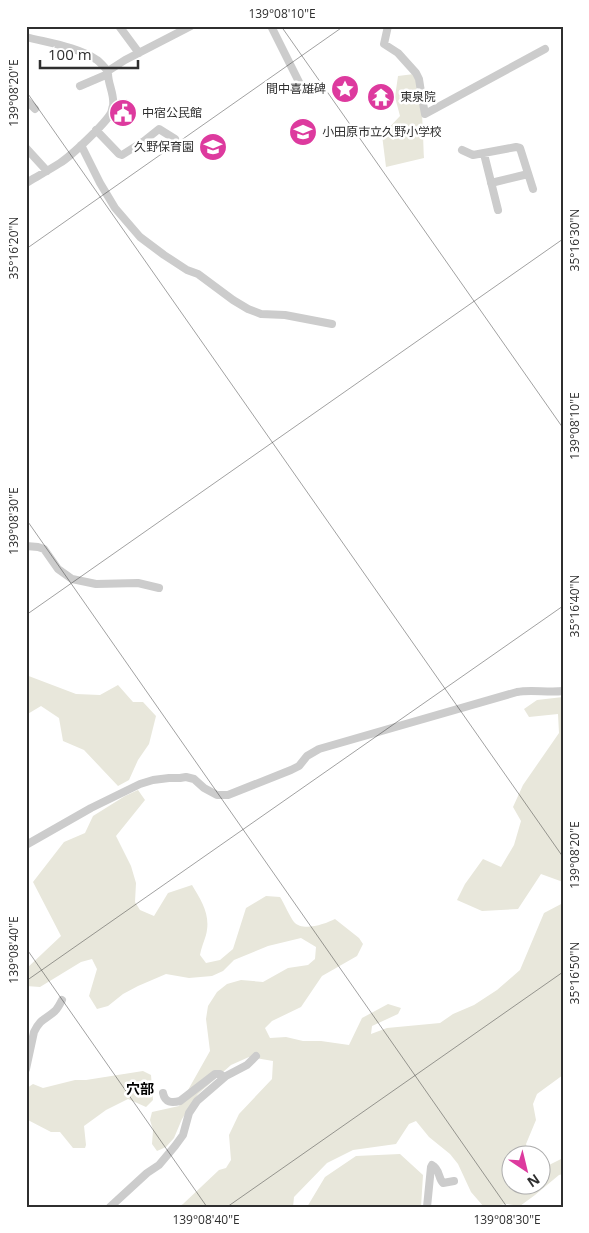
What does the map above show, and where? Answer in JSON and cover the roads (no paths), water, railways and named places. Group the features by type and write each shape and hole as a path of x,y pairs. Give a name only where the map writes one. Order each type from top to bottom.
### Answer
{"street":[{"path":"119,26 139,53"},
{"path":"80,86 108,73 139,53 191,26"},
{"path":"272,26 302,88"},
{"path":"388,26 384,44 398,53 420,79 425,114 545,49"},
{"path":"26,37 72,48 98,61 108,73 113,96 110,113 81,145 62,162 26,182"},
{"path":"26,100 35,109"},
{"path":"96,130 122,155 144,141 159,128 174,139"},
{"path":"81,145 100,183 122,218 140,237 164,255 187,270 198,274 233,300 261,314 285,315 332,324"},
{"path":"462,150 473,155 516,147 520,148 533,189"},
{"path":"26,148 46,171"},
{"path":"484,154 498,210"},
{"path":"491,183 528,174"},
{"path":"26,546 44,549 58,569 72,579 96,584 138,583 159,588"},
{"path":"26,845 91,808 140,784 153,780 169,778 194,779 204,788 217,795 228,794 291,770 299,766 307,756 319,749 517,692 526,690 563,692"},
{"path":"26,1069 37,1026 56,1010 62,1000"},
{"path":"110,1207 147,1173 159,1165 183,1135 189,1113 197,1101 224,1077 247,1064 256,1056"},
{"path":"163,1093 164,1098 168,1102 174,1103 180,1101 214,1074 220,1074 224,1077"},
{"path":"428,1207 432,1165 437,1168 443,1183 454,1181"}],"place":[{"name":"間中喜雄碑","path":"345,89"},
{"name":"東泉院","path":"381,97"},
{"name":"中宿公民館","path":"123,113"},
{"name":"小田原市立久野小学校","path":"303,132"},
{"name":"久野保育園","path":"213,147"}],"district":[{"name":"穴部","path":"140,1089"}]}
